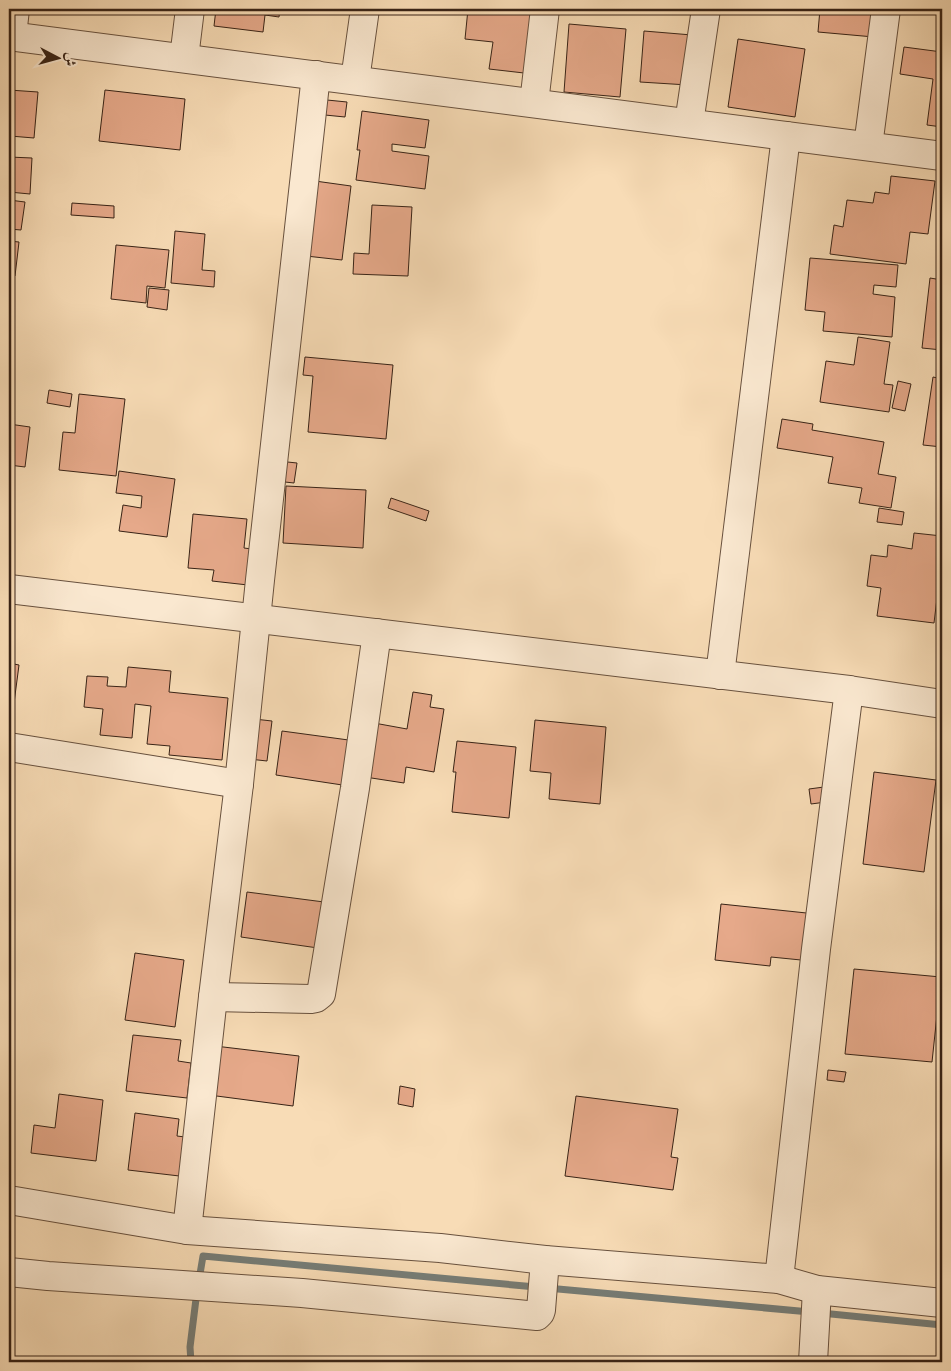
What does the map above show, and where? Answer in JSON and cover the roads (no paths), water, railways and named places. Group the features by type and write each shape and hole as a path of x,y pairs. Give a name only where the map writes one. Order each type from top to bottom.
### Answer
{"street":[{"path":"15,9 10,36 942,156"},
{"path":"184,58 190,9"},
{"path":"355,80 364,9"},
{"path":"534,103 545,9"},
{"path":"689,123 706,9"},
{"path":"868,146 886,9"},
{"path":"187,1230 239,784 316,75"},
{"path":"720,675 786,136"},
{"path":"9,589 849,690 942,704"},
{"path":"213,997 311,999 321,994 355,788 377,633"},
{"path":"778,1279 816,949 849,690"},
{"path":"9,747 239,784"},
{"path":"9,1200 187,1230 440,1248 545,1260 778,1279 818,1290 942,1302"},
{"path":"9,1272 302,1293 537,1316 541,1310 545,1260"},
{"path":"813,1362 818,1290"}],"waterway":[{"path":"199,1280 203,1256 536,1287"},
{"path":"547,1288 810,1312"},
{"path":"191,1362 190,1347 197,1291"},
{"path":"821,1313 942,1325"}]}
